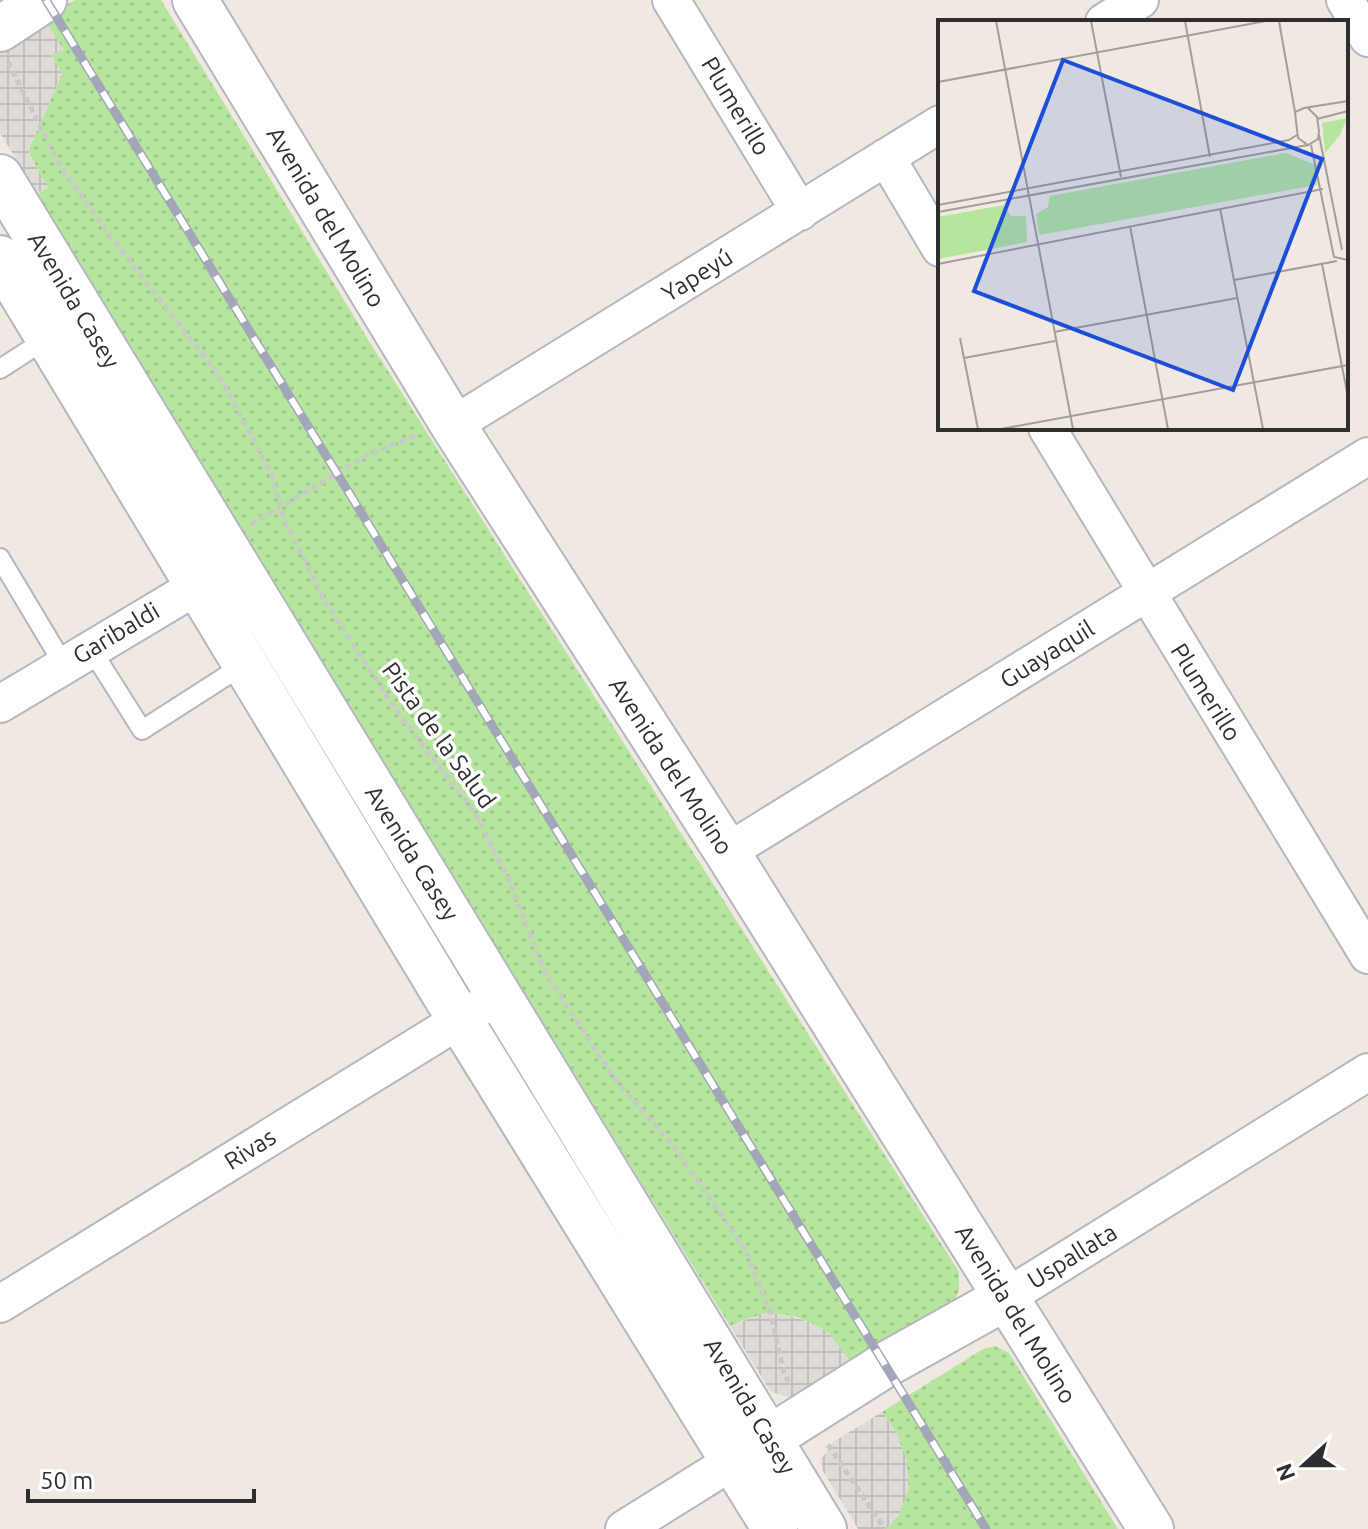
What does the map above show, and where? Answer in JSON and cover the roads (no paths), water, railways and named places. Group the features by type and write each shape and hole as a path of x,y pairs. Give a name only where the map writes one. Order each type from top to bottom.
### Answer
{"main road":[{"path":"0,29 44,0"},
{"name":"Avenida del Molino","path":"195,0 453,425 727,852 1151,1529"},
{"name":"Avenida Casey","path":"0,177 215,574 245,664 460,1020 775,1529"},
{"name":"Avenida Casey","path":"0,258 48,338 215,574 500,995 824,1529"},
{"name":"Uspallata","path":"733,1461 885,1365 1005,1298"}],"street":[{"name":"Plumerillo","path":"671,0 800,212"},
{"path":"1107,20 1140,0"},
{"path":"1345,0 1368,38"},
{"name":"Yapeyú","path":"453,425 938,125"},
{"path":"886,157 938,245"},
{"name":"Plumerillo","path":"1048,430 1368,955"},
{"name":"Guayaquil","path":"727,852 1368,456"},
{"name":"Garibaldi","path":"0,704 215,574"},
{"name":"Rivas","path":"0,1304 500,995"},
{"name":"Uspallata","path":"1005,1298 1368,1072"},
{"path":"624,1529 733,1461"}],"lane":[{"path":"0,369 48,338"},
{"path":"0,558 78,657 142,730 245,664"}],"railway":[{"path":"46,0 986,1529"}]}
